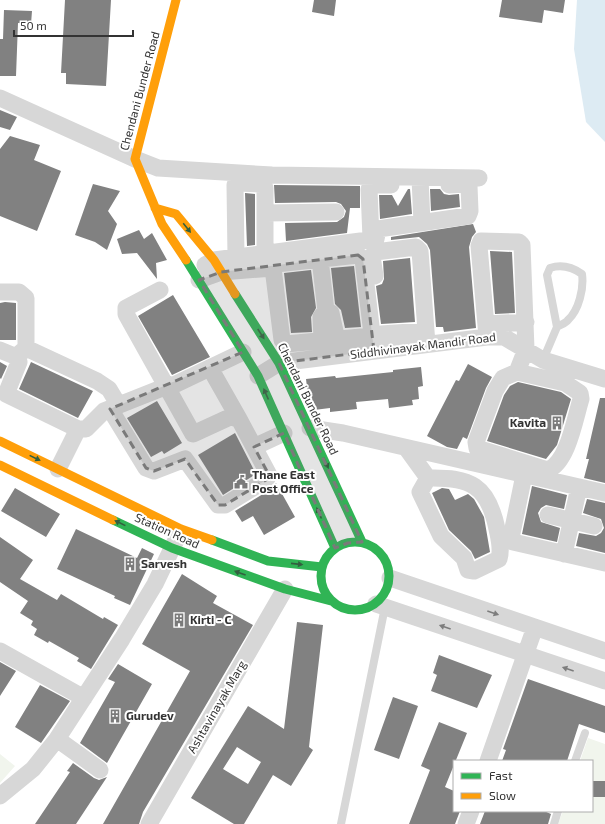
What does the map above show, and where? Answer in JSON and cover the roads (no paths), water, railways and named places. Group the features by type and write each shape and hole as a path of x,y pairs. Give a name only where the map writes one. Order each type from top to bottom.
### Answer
{"main road":[{"name":"Chendani Bunder Road","path":"176,0 135,159 162,224 197,276 258,376 335,548"},
{"name":"Chendani Bunder Road","path":"156,208 176,214 217,266 279,363 362,542"},
{"name":"Station Road","path":"0,441 265,571 285,589 331,601"},
{"name":"Station Road","path":"0,465 172,548 265,571 322,567"},
{"path":"362,542 377,549 387,562 390,578 381,606 353,611 341,608 331,601 324,591 320,579 322,567 327,556 335,548 348,543 362,542"}],"street":[{"path":"0,98 158,168 272,175 420,181 444,181 479,178"},
{"path":"272,175 274,181 353,181"},
{"path":"420,181 422,223"},
{"path":"371,239 369,189 372,186 420,181"},
{"path":"197,276 236,257 376,239 378,229 468,216 470,211 469,186 444,181"},
{"path":"236,257 235,185 238,183 261,184 265,188 265,253"},
{"path":"266,213 336,212"},
{"path":"517,372 565,383 580,393 581,399 564,453 554,468 548,470 477,448 476,442 495,391 503,378 517,372 526,349 526,322 522,245 519,242 481,241 479,246 487,330 526,322"},
{"path":"378,343 372,256 375,252 416,247 420,251 426,337"},
{"path":"217,266 273,268 276,264 358,255 363,259 378,343"},
{"path":"320,260 326,311 321,317 329,340"},
{"path":"273,268 282,340 286,344 329,340 378,343"},
{"path":"160,290 126,308 126,314 193,434 185,459"},
{"path":"0,292 19,292 26,298 19,362 3,393 78,429 86,429 104,411 167,386 176,384 244,352"},
{"name":"Siddhivinayak Mandir Road","path":"279,363 378,343 487,330 504,337 543,360 605,379"},
{"path":"0,350 21,353 97,381 109,389 114,407 146,468 154,471 185,459"},
{"path":"258,376 279,363"},
{"path":"185,459 218,505 225,505 266,480 269,474 210,368"},
{"path":"193,434 230,416 239,419"},
{"path":"310,428 343,434 407,450 605,493"},
{"path":"58,469 78,429"},
{"path":"254,447 284,433"},
{"path":"407,450 428,478"},
{"path":"524,475 511,538 514,542 605,563"},
{"path":"452,477 471,484 488,498 496,524 501,552 499,559 474,571 468,570 464,558 441,536 420,492 428,478 452,477"},
{"path":"564,554 578,487"},
{"path":"548,515 594,526"},
{"path":"0,796 33,768 57,739 155,584 181,529"},
{"path":"390,578 605,650"},
{"name":"Ashtavinayak Marg","path":"149,824 285,589"},
{"path":"381,606 605,681"},
{"path":"488,760 535,627"},
{"path":"0,651 84,698"},
{"path":"57,739 100,770"},
{"path":"466,824 471,812"}],"lane":[{"path":"543,360 557,327 547,275 550,268 558,265 573,268 578,271 582,274 583,283 574,312 568,321 557,327"},
{"path":"341,824 381,606"},
{"path":"575,760 585,733"},
{"path":"554,824 558,812"}],"place":[{"name":"Kavita","path":"557,423"},
{"name":"Thane East Post Office","path":"241,482"},
{"name":"Sarvesh","path":"130,564"},
{"name":"Kirti - C","path":"179,620"},
{"name":"Gurudev","path":"115,716"}]}
